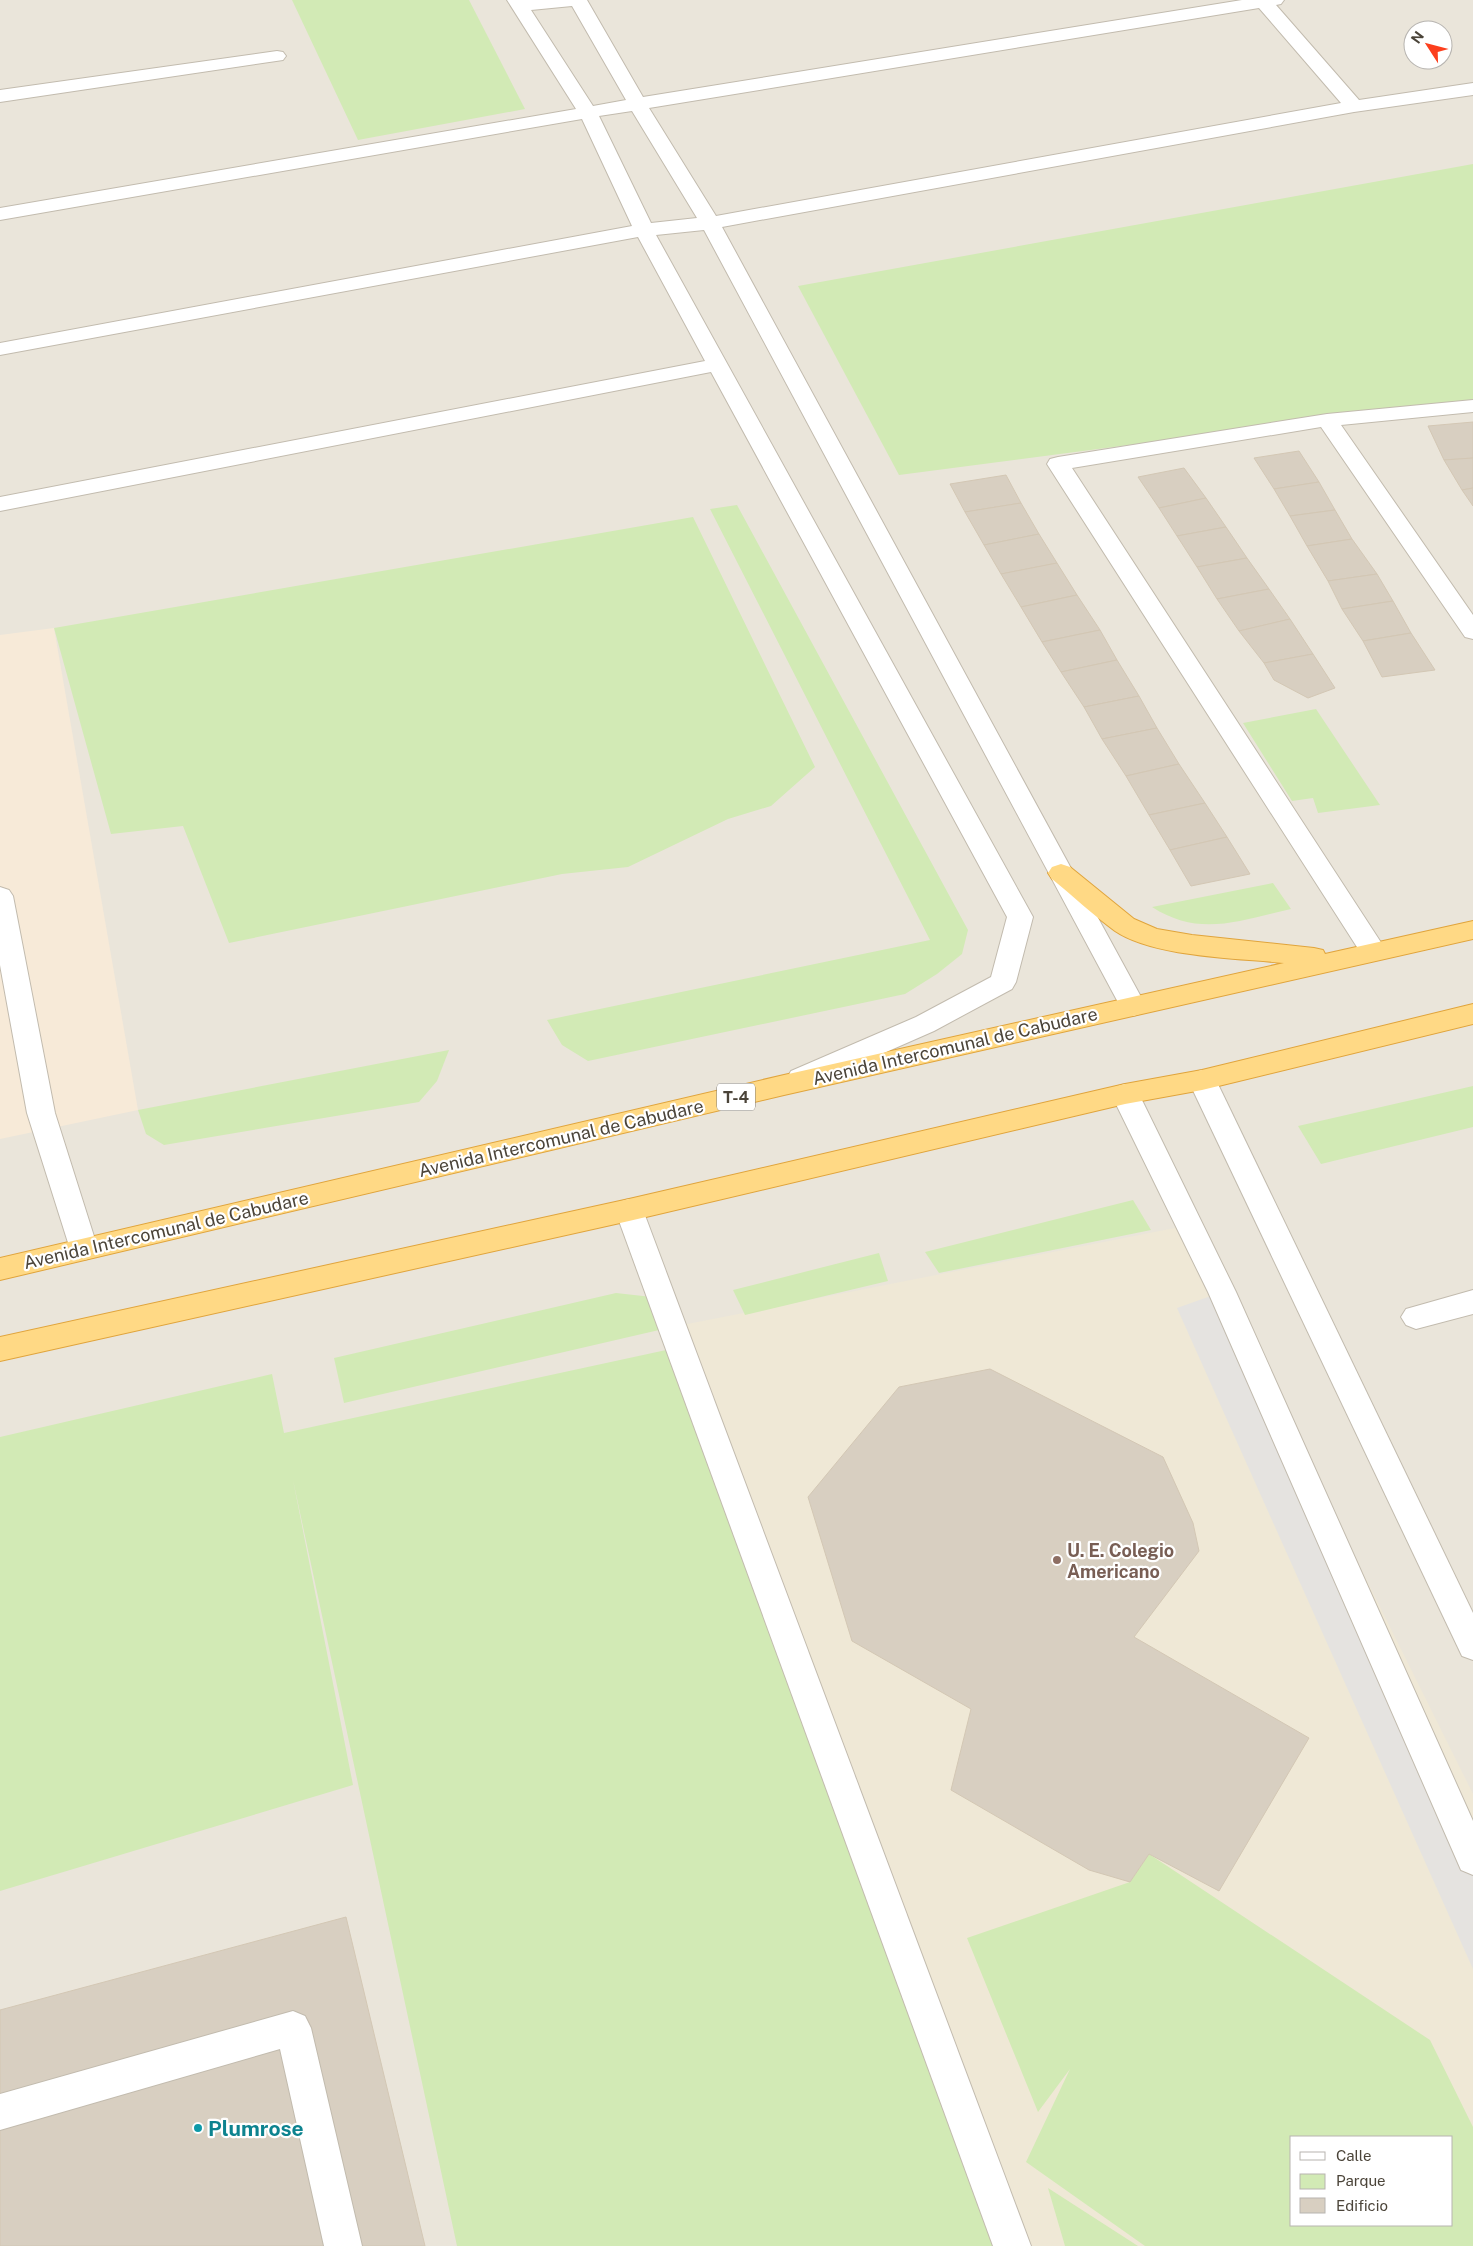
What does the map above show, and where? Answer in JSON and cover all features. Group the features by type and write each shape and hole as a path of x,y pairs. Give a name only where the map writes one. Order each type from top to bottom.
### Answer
{"highway":[{"path":"1061,873 1125,925 1152,937 1192,944 1336,960"},
{"name":"Avenida Intercomunal de Cabudare","path":"0,1269 784,1086 1373,951 1473,930"},
{"path":"0,1348 629,1210 1125,1094 1202,1080 1473,1014"}],"street":[{"path":"784,1086 925,1024 1003,982 1020,917 644,230 588,114 518,3 576,0 710,223 1133,1006"},
{"path":"0,214 588,114 637,104 1267,1 1354,106"},
{"path":"0,96 277,56"},
{"path":"0,349 644,230 710,223 1354,106 1473,90"},
{"path":"0,504 718,365"},
{"path":"1373,951 1058,464 1327,420 1473,406"},
{"path":"1327,420 1473,632"},
{"path":"0,896 41,1113 84,1249"},
{"path":"1202,1080 1473,1646"},
{"path":"1125,1094 1222,1292 1473,1860"},
{"path":"629,1210 1012,2246"},
{"path":"1416,1317 1473,1302"},
{"path":"0,2112 293,2028 343,2246"}],"shaded area":[{"path":"0,0 1473,0 1473,2246 0,2246"},
{"path":"54,628 138,1110 0,1139 0,635"},
{"name":"U. E. Colegio Americano","path":"1190,1225 1473,1794 1473,2246 1005,2246 672,1327"},
{"path":"1222,1292 1473,1859 1473,1969 1177,1308"}],"green space":[{"path":"292,0 469,0 525,109 358,140"},
{"path":"1473,164 1473,400 899,475 798,286"},
{"path":"737,505 968,930 962,954 937,974 905,994 588,1061 562,1045 547,1020 930,940 710,509"},
{"path":"693,517 815,767 771,806 728,819 628,867 562,874 229,943 183,826 111,834 54,628"},
{"path":"1316,709 1380,805 1318,813 1313,798 1292,801 1243,723"},
{"path":"1273,883 1291,909 1220,924 1204,924 1187,922 1152,907"},
{"path":"449,1050 437,1081 419,1102 164,1145 146,1134 138,1110"},
{"path":"1473,1086 1473,1127 1321,1164 1298,1126"},
{"path":"1133,1200 1151,1230 939,1273 925,1252"},
{"path":"879,1253 888,1281 745,1315 733,1290"},
{"path":"616,1293 652,1297 672,1327 344,1403 334,1358"},
{"path":"680,1347 999,2246 457,2246 293,1480 353,1785 0,1891 0,1437 272,1374 284,1433"},
{"path":"1149,1854 1430,2040 1473,2127 1473,2246 1145,2246 1026,2162 1070,2069 1038,2112 967,1938 1130,1882"},
{"path":"1048,2188 1138,2246 1065,2246"}],"building":[{"path":"1473,422 1473,458 1444,460 1428,426"},
{"path":"1299,451 1319,482 1274,489 1254,458"},
{"path":"1473,458 1473,488 1462,490 1444,460"},
{"path":"1184,468 1206,498 1159,508 1138,477"},
{"path":"1006,475 1021,503 965,512 950,484"},
{"path":"1319,482 1335,510 1290,516 1274,489"},
{"path":"1473,488 1473,506 1462,490"},
{"path":"1206,498 1226,527 1177,536 1159,508"},
{"path":"1021,503 1039,534 984,545 965,512"},
{"path":"1335,510 1352,539 1307,546 1290,516"},
{"path":"1226,527 1247,558 1197,567 1177,536"},
{"path":"1039,534 1057,563 1001,574 984,545"},
{"path":"1352,539 1377,574 1328,581 1307,546"},
{"path":"1247,558 1269,589 1217,599 1197,567"},
{"path":"1057,563 1077,595 1021,607 1001,574"},
{"path":"1377,574 1393,601 1342,609 1328,581"},
{"path":"1269,589 1290,619 1239,631 1217,599"},
{"path":"1077,595 1100,630 1042,642 1021,607"},
{"path":"1393,601 1411,633 1363,641 1342,609"},
{"path":"1290,619 1313,654 1264,663 1239,631"},
{"path":"1100,630 1117,660 1061,672 1042,642"},
{"path":"1411,633 1435,670 1382,677 1363,641"},
{"path":"1313,654 1335,688 1308,698 1274,680 1264,663"},
{"path":"1117,660 1139,696 1084,707 1061,672"},
{"path":"1139,696 1157,728 1102,739 1084,707"},
{"path":"1157,728 1179,764 1126,776 1102,739"},
{"path":"1179,764 1205,803 1149,815 1126,776"},
{"path":"1205,803 1227,837 1170,850 1149,815"},
{"path":"1227,837 1250,874 1191,886 1170,850"},
{"path":"990,1369 1163,1457 1193,1523 1199,1551 1134,1637 1309,1738 1219,1891 1149,1854 1130,1882 1089,1870 951,1790 971,1709 852,1641 808,1497 899,1387"},
{"name":"Plumrose","path":"346,1917 425,2246 0,2246 0,2010"}],"place":[{"name":"U. E. Colegio Americano","path":"1057,1560"},
{"name":"Plumrose","path":"198,2128"}]}
